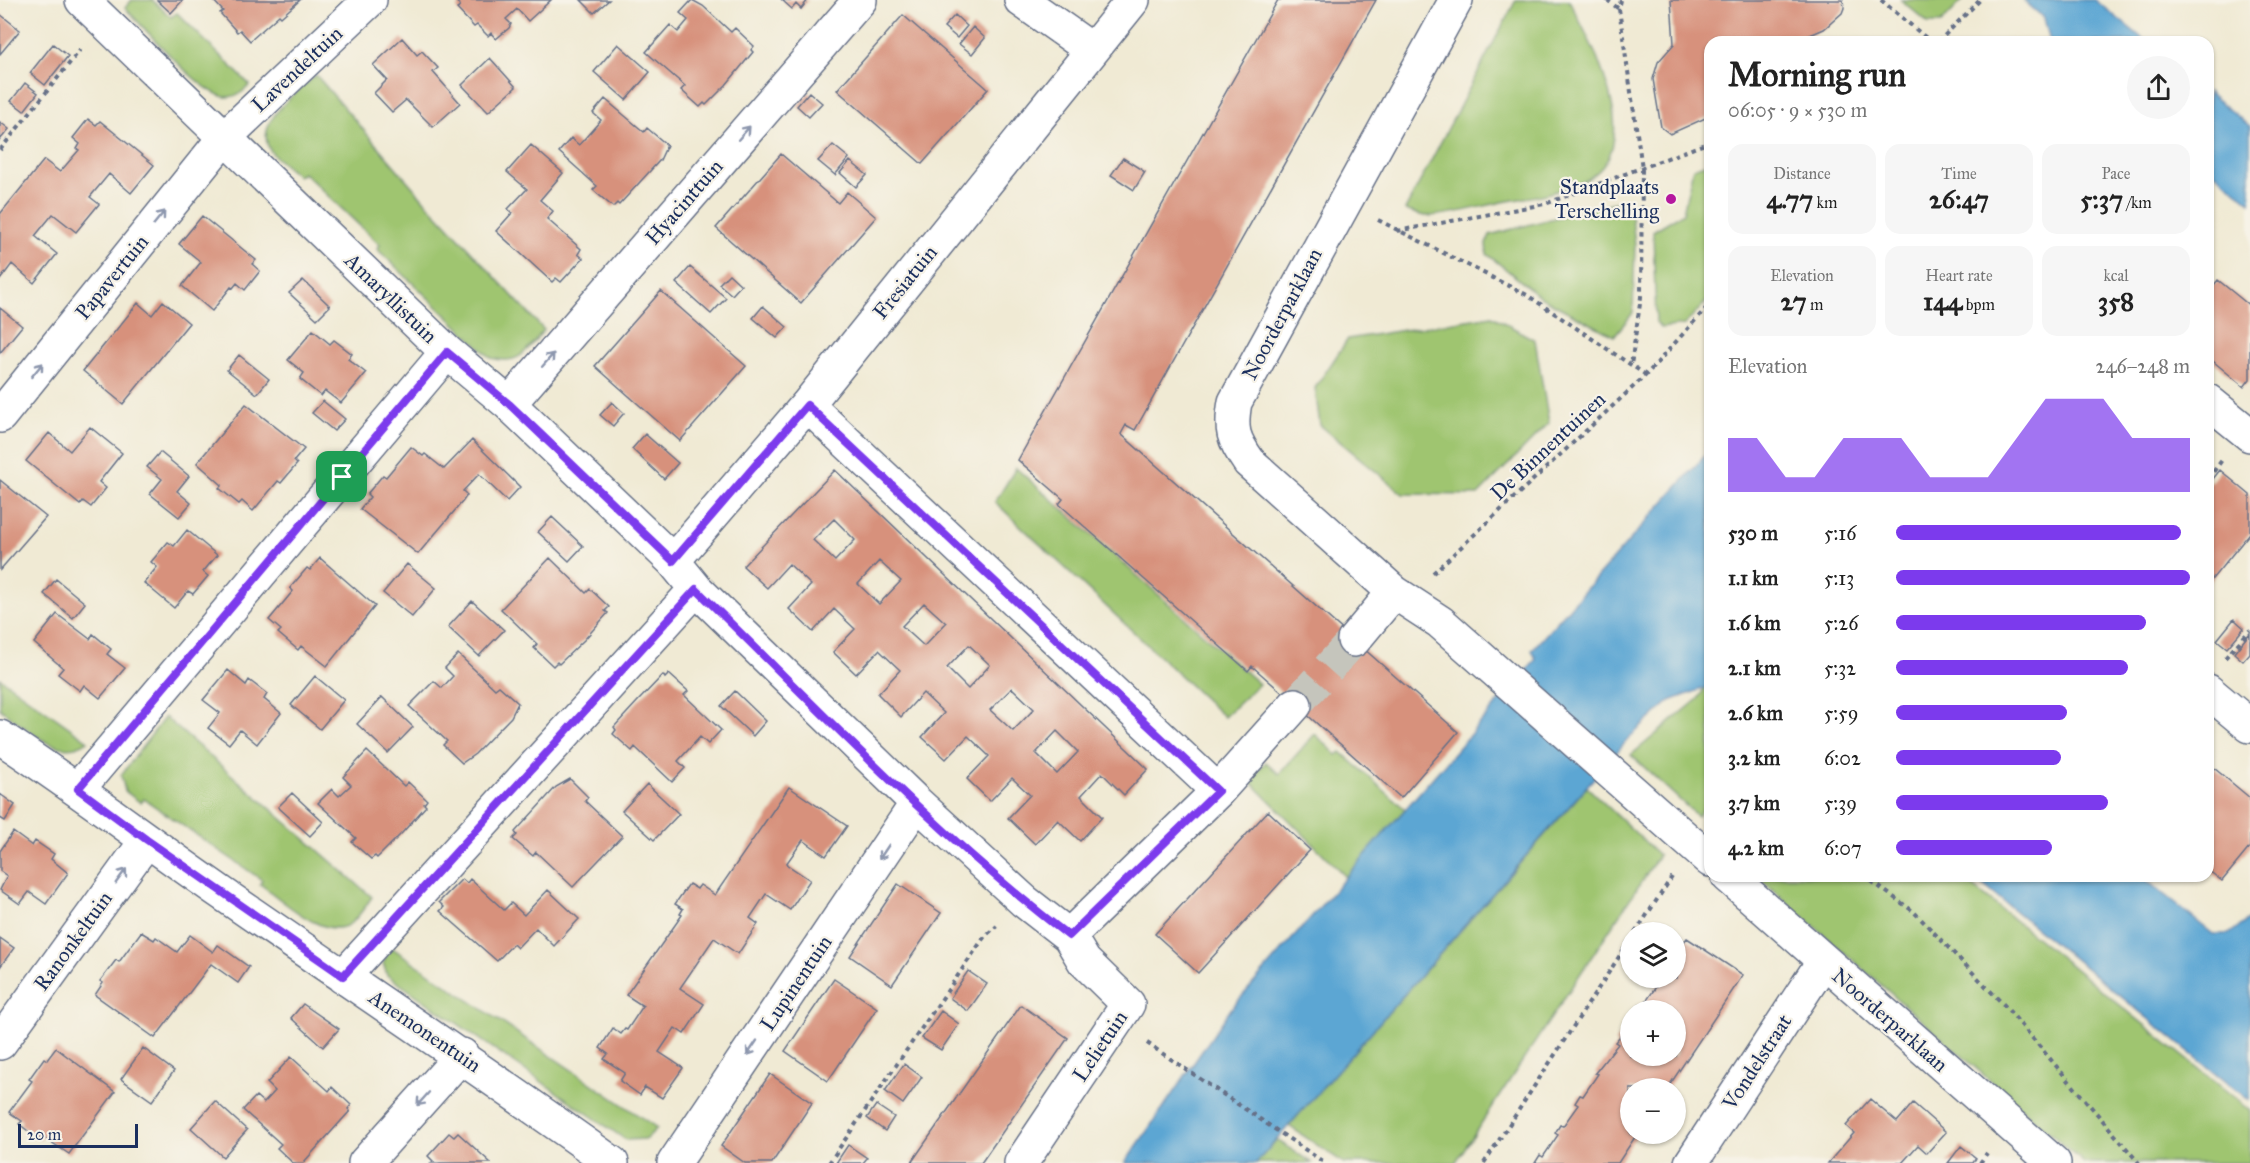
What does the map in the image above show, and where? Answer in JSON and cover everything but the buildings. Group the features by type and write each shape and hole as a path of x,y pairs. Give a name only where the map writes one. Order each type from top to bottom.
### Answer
{"street":[{"name":"Lavendeltuin","path":"224,138 370,0"},
{"name":"Hyacinttuin","path":"509,404 860,0"},
{"path":"1021,0 1092,50"},
{"name":"Fresiatuin","path":"673,561 807,405 1133,0"},
{"name":"Noorderparklaan","path":"1456,0 1234,402 1231,421 1235,442 1250,462 1394,592 1440,622 1704,855"},
{"name":"Amaryllistuin","path":"93,10 447,352 509,404 673,561 696,589 917,803 1024,901 1069,936"},
{"name":"Papavertuin","path":"0,416 224,138"},
{"path":"78,789 447,352"},
{"path":"807,405 1218,791"},
{"path":"2214,406 2250,435"},
{"path":"343,976 696,589"},
{"path":"1354,640 1394,592"},
{"path":"2215,676 2250,726"},
{"path":"1069,936 1218,791 1295,705"},
{"name":"Anemonentuin","path":"0,737 78,789 147,840 343,976 462,1055 612,1163"},
{"name":"Lupinentuin","path":"674,1163 917,803"},
{"name":"Ranonkeltuin","path":"0,1043 147,840"},
{"name":"Noorderparklaan","path":"1735,882 1822,962 2054,1163"},
{"name":"Lelietuin","path":"1021,1163 1128,1004 1084,961 1069,936"},
{"name":"Vondelstraat","path":"1692,1163 1822,962"},
{"path":"365,1163 462,1055"}],"path":[{"path":"1607,0 1619,9"},
{"path":"1620,0 1619,9 1642,168 1641,297 1631,365"},
{"path":"1881,0 1924,36"},
{"path":"1944,36 1980,0"},
{"path":"0,150 93,10"},
{"path":"1397,231 1545,204 1704,144"},
{"path":"1344,201 1397,231 1527,295 1646,375"},
{"name":"De Binnentuinen","path":"1394,592 1422,584 1646,375 1704,311"},
{"path":"2215,676 2250,630"},
{"path":"1872,882 1913,911 2005,1006 2139,1163"},
{"path":"829,1163 985,936 1024,901"},
{"path":"1484,1163 1620,955"},
{"path":"1150,1045 1325,1163"}],"green space":[{"path":"132,0 152,0 171,17 177,13 250,85 240,94 226,97 202,85 125,8"},
{"path":"1516,0 1569,0 1601,68 1610,95 1614,121 1613,145 1603,166 1584,181 1547,194 1436,216 1405,210"},
{"path":"1901,0 1963,0 1941,23 1928,23"},
{"path":"316,75 424,200 544,330 522,354 509,360 491,358 377,249 380,245 304,173 298,176 270,150 266,136 268,126 274,116"},
{"path":"1704,164 1704,304 1684,325 1661,328 1656,322 1653,231 1683,213 1693,168"},
{"path":"1616,202 1631,209 1635,244 1633,313 1614,336 1542,298 1487,254 1486,244 1490,235"},
{"path":"1492,316 1535,340 1549,423 1478,495 1403,494 1320,425 1315,388 1348,339"},
{"path":"1016,468 1259,684 1224,717 995,502"},
{"path":"0,678 88,741 77,747 65,748 42,740 0,709"},
{"path":"1704,689 1704,808 1697,816 1631,755 1698,699"},
{"path":"165,717 372,897 351,923 341,928 329,927 304,917 260,884 262,880 144,799 141,803 125,791 121,775"},
{"path":"1315,734 1337,755 1341,752 1405,809 1346,877 1249,780 1266,762 1279,774"},
{"path":"1587,787 1659,855 1455,1163 1344,1163 1289,1126"},
{"path":"1764,882 1967,882 2250,1110 2250,1163 2084,1163"},
{"path":"391,947 657,1128 646,1139 626,1140 387,975 383,963"},
{"path":"1277,1140 1312,1163 1256,1163"}],"water":[{"path":"2023,0 2095,0 2140,36 2048,36 2044,18"},
{"path":"2214,97 2250,126 2250,202 2214,172"},
{"path":"1704,457 1704,688 1670,701 1631,736 1256,1163 1125,1163 1231,1009 1536,659 1532,650"},
{"path":"1979,882 2148,882 2213,934 2229,934 2250,918 2250,1101"}],"tunnel":[{"path":"1295,705 1354,640"}],"place":[{"name":"Standplaats Terschelling","path":"1671,199"}],"route":[{"path":"447,352 509,404 673,561 807,405 1218,791 1069,936 1024,901 917,803 696,589 343,976 221,893 78,789 342,477 447,352"}]}
